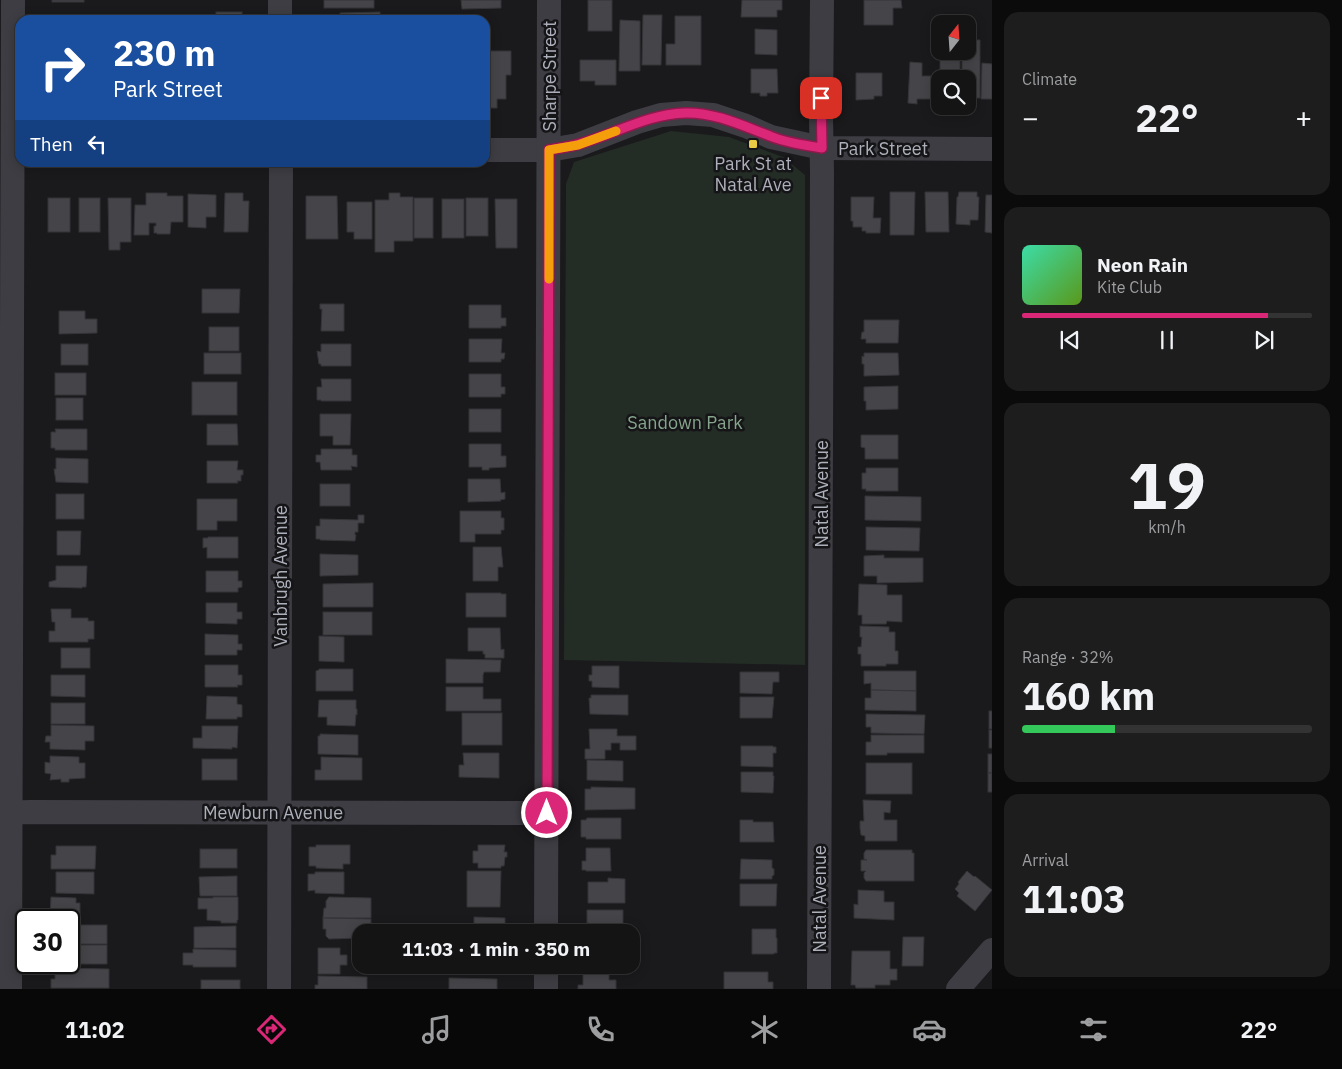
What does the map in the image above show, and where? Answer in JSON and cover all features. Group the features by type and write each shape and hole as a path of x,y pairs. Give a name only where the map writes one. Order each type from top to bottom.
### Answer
{"street":[{"path":"10,989 6,813 13,0"},
{"path":"280,0 280,15"},
{"name":"Sharpe Street","path":"546,924 549,0"},
{"name":"Natal Avenue","path":"819,989 822,0"},
{"name":"Park Street","path":"490,150 549,150 578,145 636,122 661,115 686,113 713,116 746,126 772,137 822,148 992,148"},
{"name":"Vanbrugh Avenue","path":"279,989 281,167"},
{"name":"Mewburn Avenue","path":"6,813 547,813"},
{"path":"958,989 992,950"},
{"path":"546,974 546,989"}],"green space":[{"name":"Sandown Park","path":"671,131 729,137 783,157 805,175 805,665 564,660 566,184 574,162"}],"building":[{"path":"52,0 84,0 84,2 52,2"},
{"path":"324,0 374,0 374,8 324,8"},
{"path":"461,0 501,0 501,8 462,9"},
{"path":"588,0 612,0 612,31 588,31"},
{"path":"742,0 782,0 782,10 777,10 777,17 741,17"},
{"path":"864,0 901,0 902,8 893,8 893,25 864,25"},
{"path":"216,12 242,12 242,15 216,15"},
{"path":"380,12 380,15 340,15 340,13"},
{"path":"643,15 662,15 661,65 642,65"},
{"path":"675,16 701,16 701,65 666,65 666,44 675,44"},
{"path":"620,20 640,21 640,71 619,71"},
{"path":"755,29 777,30 777,55 755,54"},
{"path":"976,40 980,40 980,98 976,98 976,70 962,70 962,60 976,60"},
{"path":"490,51 511,51 511,75 506,75 506,99 497,99 497,108 490,108"},
{"path":"580,60 616,60 616,85 595,85 595,81 580,81"},
{"path":"940,60 960,60 960,70 940,70"},
{"path":"910,62 922,63 922,76 931,76 931,99 917,99 917,104 908,103"},
{"path":"982,63 992,64 992,99 981,99"},
{"path":"751,69 777,69 778,93 767,93 767,96 760,96 760,93 751,93"},
{"path":"856,73 882,73 882,96 874,96 874,99 856,100"},
{"path":"890,192 915,192 914,235 890,235"},
{"path":"925,192 948,192 949,232 926,232"},
{"path":"959,192 977,192 977,197 979,197 978,220 970,220 970,225 956,224 957,197"},
{"path":"146,193 167,193 167,196 183,196 183,222 171,222 170,234 154,233 156,223 149,223 149,235 134,235 135,205 146,205"},
{"path":"225,193 243,193 243,201 249,201 248,232 224,232"},
{"path":"389,193 400,193 400,197 413,197 413,241 394,241 394,252 375,252 375,200 389,200"},
{"path":"188,194 216,195 216,217 206,217 206,228 188,227"},
{"path":"986,195 992,195 992,233 985,232"},
{"path":"306,196 337,196 338,239 306,239"},
{"path":"851,197 874,197 873,218 881,218 880,233 866,233 866,231 862,231 862,227 853,227 853,221 851,221"},
{"path":"48,198 70,198 70,232 48,232"},
{"path":"79,198 100,198 100,232 79,232"},
{"path":"108,198 131,198 131,242 120,242 120,250 109,250"},
{"path":"414,198 433,198 433,238 414,238"},
{"path":"466,198 488,198 488,236 466,236"},
{"path":"442,199 464,199 464,238 442,238"},
{"path":"495,199 517,199 517,248 496,248"},
{"path":"347,202 372,202 372,239 354,239 354,232 347,232"},
{"path":"202,289 240,289 239,313 202,313"},
{"path":"320,304 344,304 344,331 321,331 322,309 320,309"},
{"path":"469,305 501,305 501,318 506,318 506,326 501,326 501,328 469,328"},
{"path":"59,311 85,311 85,319 97,319 97,333 59,334"},
{"path":"864,320 899,320 898,343 866,343 866,339 861,339 862,332 864,332"},
{"path":"209,327 239,327 239,351 209,351"},
{"path":"469,339 502,339 501,353 505,353 504,359 501,359 501,362 469,362"},
{"path":"61,344 88,344 88,365 61,365"},
{"path":"321,344 351,344 351,366 321,366 317,351 321,352"},
{"path":"204,353 241,353 241,374 204,374"},
{"path":"864,353 898,353 899,375 864,376 862,356 864,357"},
{"path":"55,373 86,373 86,395 55,395"},
{"path":"469,374 501,374 501,387 505,387 505,394 501,394 501,397 469,397"},
{"path":"321,379 351,379 351,401 317,400 317,387 322,387"},
{"path":"192,382 237,382 237,415 192,415"},
{"path":"898,386 898,409 866,410 864,387"},
{"path":"56,398 83,398 83,420 56,420"},
{"path":"469,409 501,409 501,432 469,432"},
{"path":"320,414 351,414 350,445 333,445 333,436 320,436"},
{"path":"207,424 237,424 238,445 207,445"},
{"path":"55,429 87,429 87,450 55,450 55,448 51,448 51,432 56,432"},
{"path":"861,435 898,435 898,459 865,459 865,448 861,447"},
{"path":"469,444 501,444 501,456 506,456 506,467 482,470 482,467 469,467"},
{"path":"321,449 352,449 352,455 357,455 357,467 351,466 352,470 321,470 320,462 316,462 316,455 321,455"},
{"path":"56,458 88,459 88,483 56,482 54,469 56,469"},
{"path":"207,461 238,461 237,470 243,470 241,481 237,481 238,483 207,483"},
{"path":"866,468 898,468 898,491 866,491 866,489 862,489 862,473 866,473"},
{"path":"468,479 500,479 501,493 505,492 505,499 501,501 468,502"},
{"path":"320,484 350,484 350,506 320,506"},
{"path":"56,494 84,494 84,519 56,519"},
{"path":"865,496 921,497 921,521 865,520"},
{"path":"197,499 237,499 237,521 217,521 217,530 197,530"},
{"path":"460,511 501,511 501,518 504,518 504,530 501,530 501,534 475,534 475,542 460,542"},
{"path":"358,515 364,515 364,523 358,523 355,541 316,539 316,526 320,526 320,519 358,520"},
{"path":"866,527 920,528 919,551 866,550"},
{"path":"57,531 81,531 80,555 57,555"},
{"path":"238,537 238,558 207,558 207,547 203,548 203,538"},
{"path":"473,547 501,547 503,567 498,567 498,581 473,581"},
{"path":"320,554 358,555 358,575 320,576"},
{"path":"884,555 884,558 923,558 923,582 877,583 877,576 864,576 864,556"},
{"path":"56,566 87,566 86,587 49,587 49,582 56,580"},
{"path":"206,571 238,571 238,581 242,581 242,587 238,588 238,592 206,592"},
{"path":"373,583 373,607 323,607 323,584"},
{"path":"859,584 887,585 887,595 902,595 902,622 887,621 886,624 862,624 862,615 858,615"},
{"path":"466,593 506,594 506,617 466,617"},
{"path":"206,603 237,603 237,612 242,612 242,619 237,619 237,624 206,623"},
{"path":"51,609 71,609 71,618 88,618 88,621 94,621 94,639 88,639 88,642 49,642 49,631 55,631 55,622 52,622"},
{"path":"323,612 372,612 372,635 323,635"},
{"path":"860,626 889,627 889,632 895,632 895,651 898,651 898,664 861,666 861,654 858,654 858,647 861,647 862,637 860,637"},
{"path":"468,628 500,628 501,650 504,649 504,658 485,658 483,651 468,651"},
{"path":"205,634 238,635 238,644 242,644 242,650 237,650 237,655 205,655"},
{"path":"319,636 344,637 344,662 319,661"},
{"path":"61,648 90,648 90,668 61,668"},
{"path":"446,659 501,660 500,672 484,672 483,683 446,683"},
{"path":"205,665 238,665 238,675 242,675 242,685 237,685 238,687 205,687"},
{"path":"592,666 619,666 619,688 592,687 589,675 592,675"},
{"path":"319,669 353,669 353,691 316,691 316,671"},
{"path":"864,671 916,671 916,691 871,690 871,683 864,684"},
{"path":"740,672 779,672 779,682 773,682 772,694 740,693"},
{"path":"51,675 85,675 85,697 51,696"},
{"path":"446,687 483,687 483,699 501,699 501,711 446,711"},
{"path":"871,690 916,691 916,711 865,710 865,698 871,698"},
{"path":"591,695 628,695 628,715 590,714 589,698 591,698"},
{"path":"207,696 237,697 237,704 242,705 242,717 237,717 237,719 206,719"},
{"path":"740,697 774,697 772,718 740,718"},
{"path":"319,700 356,700 357,715 355,726 327,725 327,717 318,717"},
{"path":"51,703 85,703 85,724 51,724"},
{"path":"989,711 992,711 992,729 989,729"},
{"path":"462,713 502,713 502,745 462,745"},
{"path":"866,714 925,715 924,734 871,733 871,727 866,727"},
{"path":"51,725 94,726 94,741 85,741 85,750 50,749 50,742 45,742 46,736 51,736"},
{"path":"202,726 238,726 237,748 193,748 193,738 202,738"},
{"path":"589,729 617,729 617,736 636,736 636,750 620,750 620,743 611,743 611,750 605,750 605,759 585,759 585,749 590,749"},
{"path":"989,730 992,730 992,748 989,748"},
{"path":"320,734 358,735 358,755 318,754 318,736"},
{"path":"871,735 924,735 924,753 866,755 866,742 871,742"},
{"path":"741,746 776,747 776,753 773,753 773,767 741,766"},
{"path":"463,753 499,753 499,778 459,777 459,765 464,765"},
{"path":"988,754 992,754 992,773 988,773"},
{"path":"50,756 79,757 79,763 85,763 85,778 69,779 69,782 61,782 61,779 50,780 51,774 45,773 45,762 50,763"},
{"path":"321,757 362,758 362,780 315,780 315,770 321,770"},
{"path":"202,759 237,759 237,780 202,780"},
{"path":"587,760 623,761 623,781 587,780"},
{"path":"866,763 912,763 912,794 866,794"},
{"path":"741,772 773,772 773,793 741,792"},
{"path":"988,773 992,773 992,792 988,792"},
{"path":"591,787 635,788 635,809 585,810 585,789 591,789"},
{"path":"863,800 891,801 890,813 884,812 884,820 897,820 897,841 865,841 865,836 861,835 860,828 860,821 864,821"},
{"path":"587,818 621,818 621,839 586,839 586,837 581,837 581,820 586,820"},
{"path":"740,820 773,822 774,842 740,842"},
{"path":"316,845 350,845 350,864 343,864 343,869 309,866 309,847 316,847"},
{"path":"478,845 505,845 504,852 507,852 507,857 505,857 504,866 501,866 501,868 478,868 478,863 473,863 473,851 478,851"},
{"path":"56,846 96,846 95,869 51,869 51,855 56,855"},
{"path":"586,848 610,848 611,871 582,870 582,861 586,861"},
{"path":"200,849 237,849 237,868 200,868"},
{"path":"866,850 912,850 912,853 914,853 914,881 866,881 864,873 866,871 861,871 861,860 867,860 864,859"},
{"path":"741,859 772,860 774,875 772,879 740,879"},
{"path":"467,871 501,871 500,907 467,907"},
{"path":"967,871 992,890 975,911 957,896 959,893 955,889"},
{"path":"56,872 94,872 94,894 56,893"},
{"path":"315,872 344,872 344,894 315,893 315,890 308,891 308,874 315,874"},
{"path":"237,876 237,896 200,896 199,877"},
{"path":"608,878 625,879 625,903 588,903 588,882 608,882"},
{"path":"740,884 777,884 776,906 740,906"},
{"path":"858,890 884,891 884,902 894,902 894,920 854,918 854,904 858,905"},
{"path":"51,897 76,898 76,903 80,903 80,909 50,909"},
{"path":"238,897 237,923 221,923 221,921 207,920 207,909 198,909 198,898"},
{"path":"329,897 371,898 371,918 323,918 326,901"},
{"path":"587,910 623,910 623,924 587,923"},
{"path":"474,917 505,918 505,924 474,924"},
{"path":"323,918 371,919 371,924 352,924 352,938 329,939 326,936 326,929 323,929"},
{"path":"80,925 107,925 107,944 80,944"},
{"path":"236,926 236,948 194,948 194,927"},
{"path":"752,929 776,929 777,953 752,954"},
{"path":"903,937 924,937 923,966 902,966"},
{"path":"80,945 107,945 107,964 80,964"},
{"path":"318,948 340,948 340,955 347,955 347,965 340,965 340,974 318,974"},
{"path":"193,949 236,950 236,967 193,967 193,965 183,965 183,953 193,953"},
{"path":"852,951 890,951 890,969 897,969 897,980 890,980 890,985 875,985 875,988 856,988 855,985 851,985"},
{"path":"80,968 109,969 109,988 51,988 51,979 55,979 55,974 80,974"},
{"path":"724,972 768,972 768,982 773,982 773,989 724,989"},
{"path":"583,974 609,974 609,980 616,980 616,989 578,989 578,985 583,985"},
{"path":"318,976 367,977 367,989 315,989 315,985 318,985"},
{"path":"449,978 497,979 497,989 449,989"},
{"path":"201,980 240,980 240,989 201,989"}],"slow traffic":[{"path":"549,279 549,150 578,145 616,131"}],"place":[{"name":"Park St at Natal Ave","path":"753,144"}],"route":[{"path":"547,813 549,150 578,145 600,138 636,122 661,115 686,113 713,116 746,126 772,137 822,148 821,98"}]}
